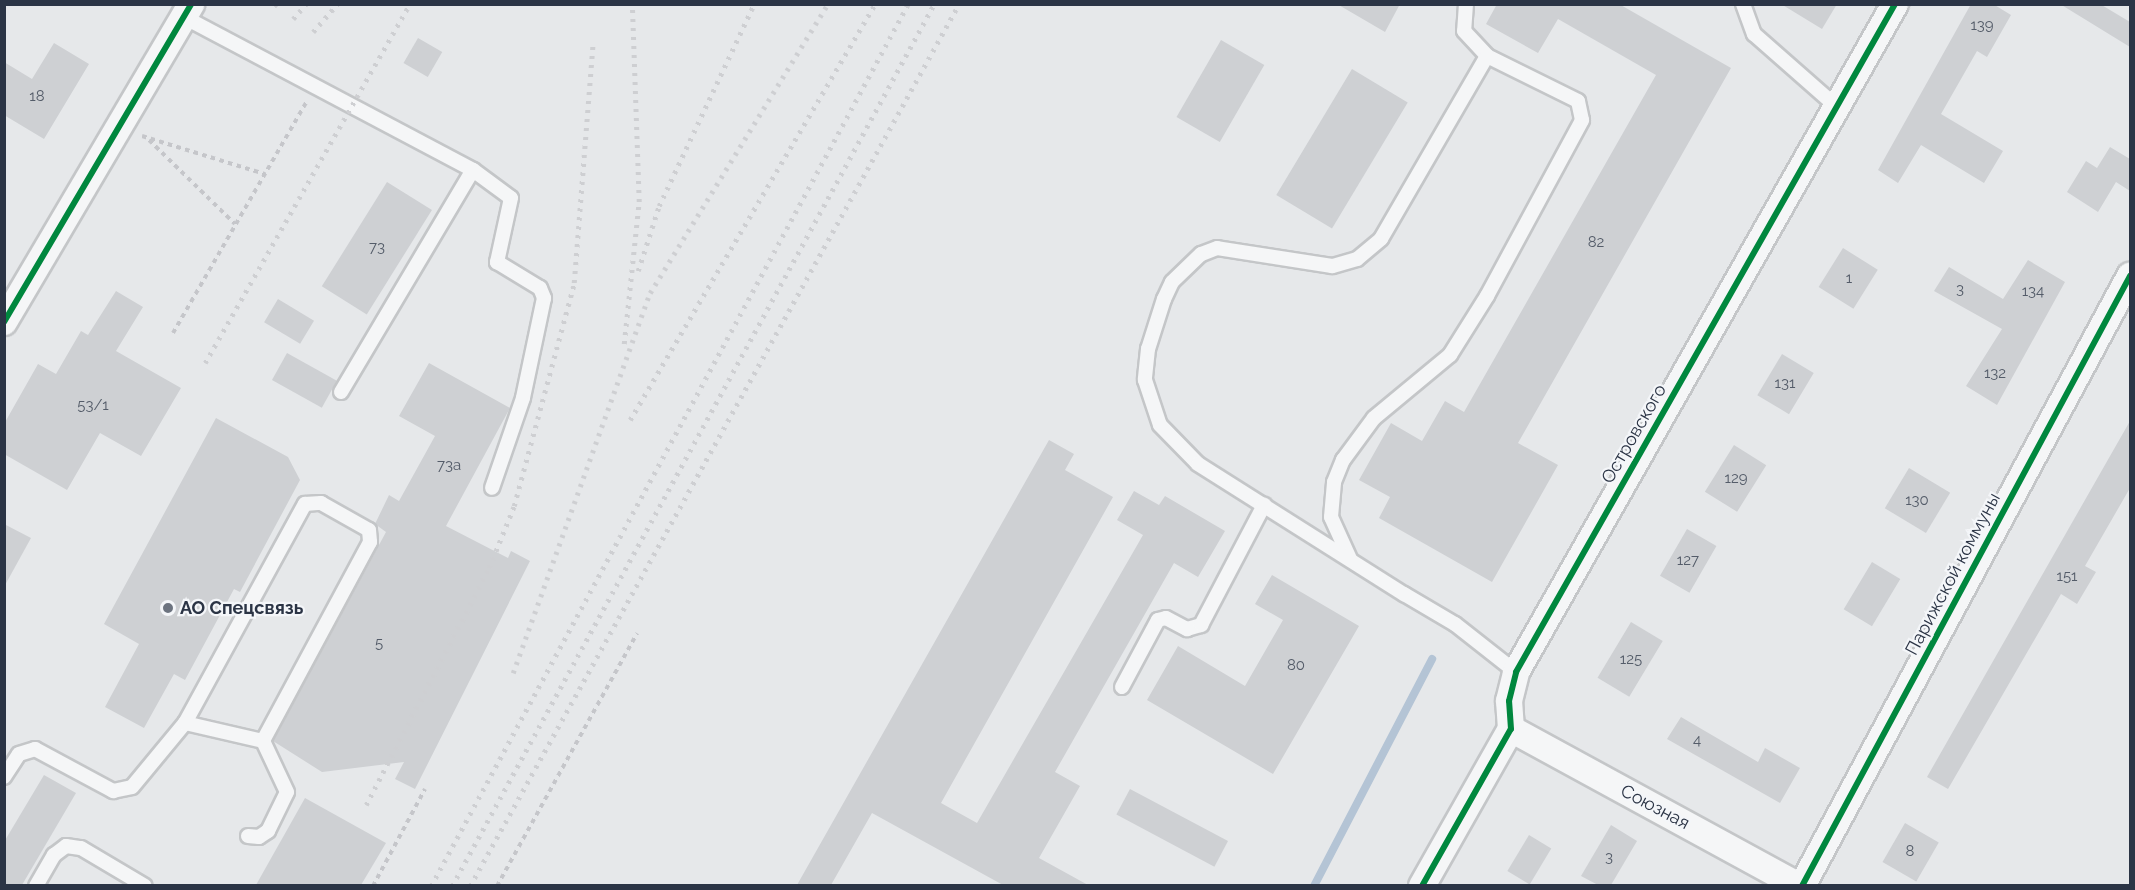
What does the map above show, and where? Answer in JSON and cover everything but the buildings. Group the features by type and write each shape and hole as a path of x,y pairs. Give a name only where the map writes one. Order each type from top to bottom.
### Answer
{"street":[{"name":"Островского","path":"1511,729 1509,701 1516,672 1895,4"},
{"path":"4,321 188,11"},
{"name":"Парижской коммуны","path":"1801,885 2130,276"},
{"path":"1422,885 1511,729"},
{"name":"Союзная","path":"1511,729 1801,885"}],"lane":[{"path":"1350,559 1331,517 1334,482 1343,460 1374,418 1450,355 1487,296 1582,120 1578,101 1487,56 1464,31 1466,4"},
{"path":"1743,4 1754,34 1836,106"},
{"path":"188,11 316,87 473,170 511,198 496,262 540,288 544,298 523,398 492,488"},
{"path":"1487,56 1381,239 1370,249 1332,266 1217,248 1201,254 1172,282 1148,349 1145,380 1152,407 1184,452 1264,505 1455,624 1487,653 1516,672"},
{"path":"340,392 473,170"},
{"path":"4,777 19,754 35,749 120,792 132,787 185,723 301,509 316,501 365,526 372,538 263,741"},
{"path":"1122,687 1158,620 1166,618 1187,629 1201,624 1264,505"},
{"path":"185,723 263,741"},
{"path":"248,836 259,837 268,831 286,798 283,781 263,741"},
{"path":"36,885 59,849 73,846 145,885"}],"path":[{"path":"173,333 316,87"},
{"path":"236,224 148,140 265,174"},
{"path":"497,885 637,633"},
{"path":"373,885 424,789"}],"waterway":[{"path":"1314,886 1432,659"}],"railway":[{"path":"293,19 306,4"},
{"path":"313,32 337,4"},
{"path":"205,363 410,4"},
{"path":"624,344 639,202 632,4"},
{"path":"638,271 659,206 754,4"},
{"path":"513,673 650,293 828,4"},
{"path":"630,420 875,4"},
{"path":"431,886 908,4"},
{"path":"452,886 934,4"},
{"path":"470,886 959,4"},
{"path":"366,805 489,568 514,506 574,283 593,42"}],"cycle path":[{"path":"4,322 191,4"},
{"path":"1422,886 1511,729 1509,701 1516,672 1895,4"},
{"path":"1802,886 2130,276"}],"place":[{"name":"АО Спецсвязь","path":"168,608"}]}
